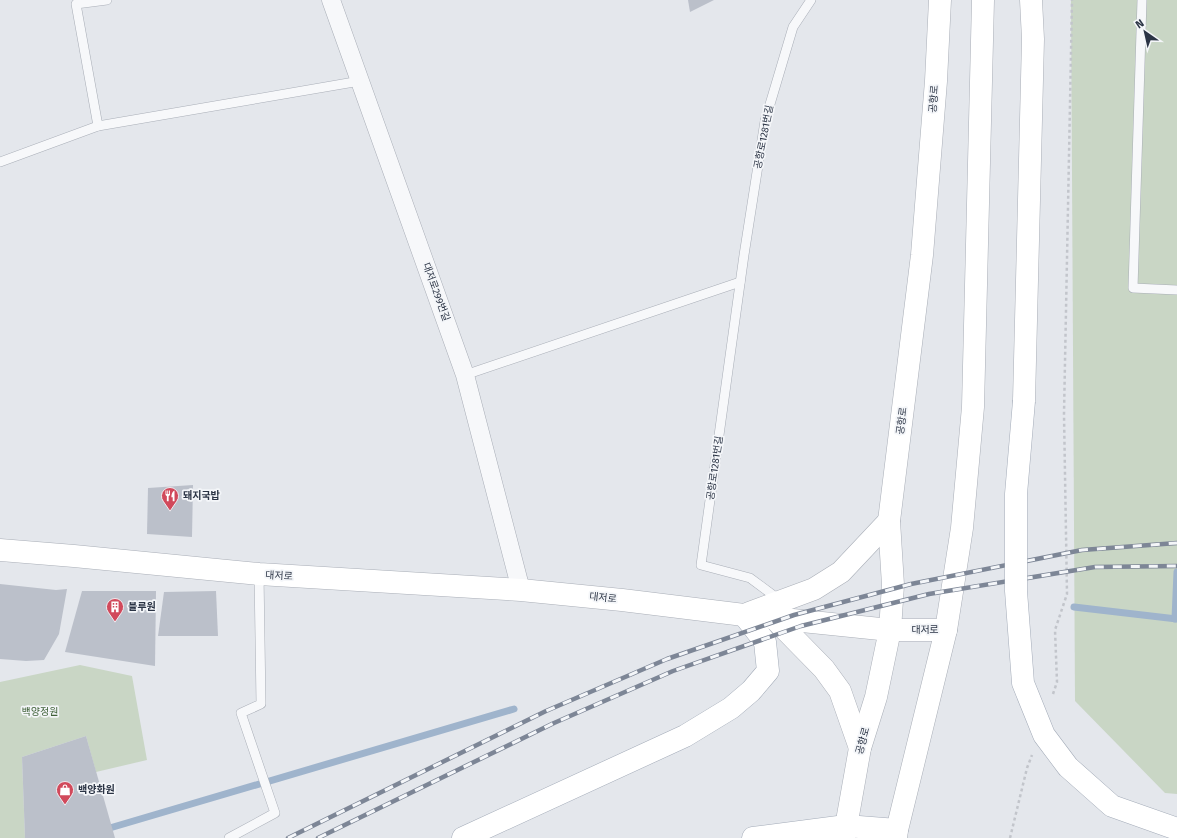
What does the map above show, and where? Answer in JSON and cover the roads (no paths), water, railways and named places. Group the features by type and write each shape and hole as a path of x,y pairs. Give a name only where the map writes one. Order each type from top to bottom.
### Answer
{"main road":[{"name":"공항로","path":"845,832 860,748 876,697 890,630 893,585 889,521 922,255 936,81 940,0"},
{"path":"753,838 845,832 897,834 946,630 962,528 973,407 983,0"},
{"path":"1031,0 1033,39 1024,401 1016,494 1016,583 1023,683 1044,735 1068,767 1112,806 1177,829"},
{"path":"463,838 685,736 731,708 751,691 768,671 765,642 744,615 778,610 841,572 889,521"},
{"name":"대저로","path":"0,550 259,574 521,590 622,600 744,615"},
{"path":"778,610 840,691 860,748"},
{"name":"대저로","path":"778,610 890,630 946,630"}],"street":[{"name":"대저로299번길","path":"330,0 465,375 521,590"}],"lane":[{"path":"98,126 76,2 107,0"},
{"name":"공항로1281번길","path":"778,610 750,578 702,565 740,282 765,121 793,27 811,0"},
{"path":"1142,0 1133,288 1177,290"},
{"path":"0,162 98,126 360,81"},
{"path":"465,375 740,282"},
{"name":"대저로","path":"229,838 275,813 241,713 261,704 259,574"}],"waterway":[{"path":"1175,619 1177,572"},
{"path":"1074,607 1177,619"},
{"path":"103,830 514,709"}],"railway":[{"path":"288,838 546,711 667,659 794,615 911,584 1082,550 1177,543"},
{"path":"318,838 554,723 673,671 801,626 929,594 1095,567 1177,566"}],"place":[{"name":"돼지국밥","path":"170,511"},
{"name":"블루원","path":"115,622"},
{"name":"백양화원","path":"65,805"}],"park label":[{"name":"백양정원","path":"40,712"}]}
